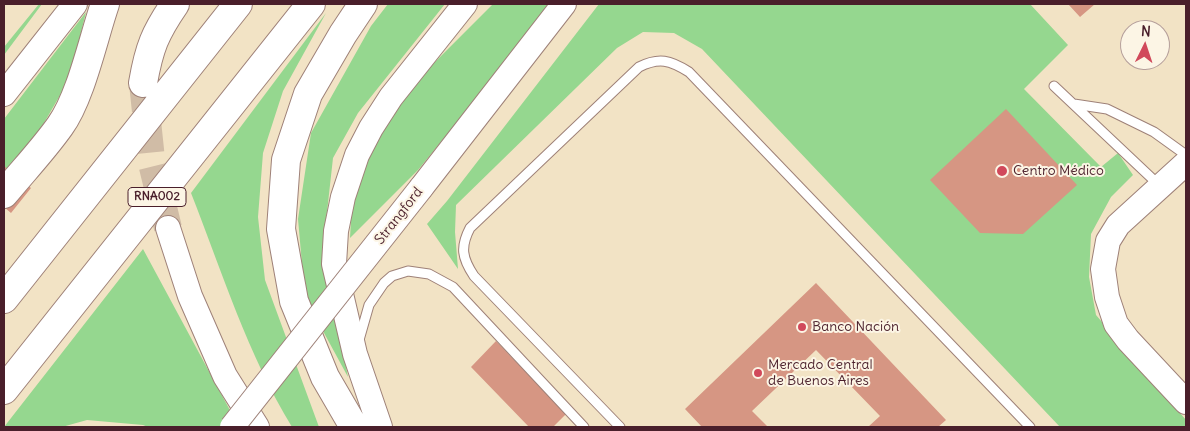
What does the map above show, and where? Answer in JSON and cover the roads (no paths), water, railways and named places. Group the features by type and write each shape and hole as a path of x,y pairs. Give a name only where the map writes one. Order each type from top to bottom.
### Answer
{"highway":[{"path":"4,194 61,125 73,102 84,72 105,4"},
{"path":"143,83 153,40 175,4"},
{"path":"4,299 238,4"},
{"name":"RNA002","path":"4,390 311,4"},
{"path":"356,427 325,377 294,301 281,229 286,160 308,94 363,4"}],"street":[{"path":"4,94 75,4"},
{"path":"380,427 355,354 334,264 336,231 343,197 357,155 371,128 391,97 465,4"},
{"name":"Strangford","path":"232,427 564,4"},
{"path":"1186,163 1118,225 1108,241 1104,269 1107,297 1116,324 1128,340 1186,402"},
{"path":"168,228 190,296 221,367 257,427"}],"lane":[{"path":"620,427 474,276 466,265 463,251 464,239 470,228 639,67 651,61 666,61 678,65 689,72 1030,427"},
{"path":"1054,86 1161,186"},
{"path":"1073,104 1107,109 1154,132 1186,154"},
{"path":"355,354 368,305 384,283 392,276 408,271 429,274 453,287 584,427"}],"tunnel":[{"path":"143,83 151,159 168,228"}],"place":[{"name":"Centro Médico","path":"1002,171"},
{"name":"Banco Nación","path":"802,327"},
{"name":"Mercado Central de Buenos Aires","path":"758,373"}]}
